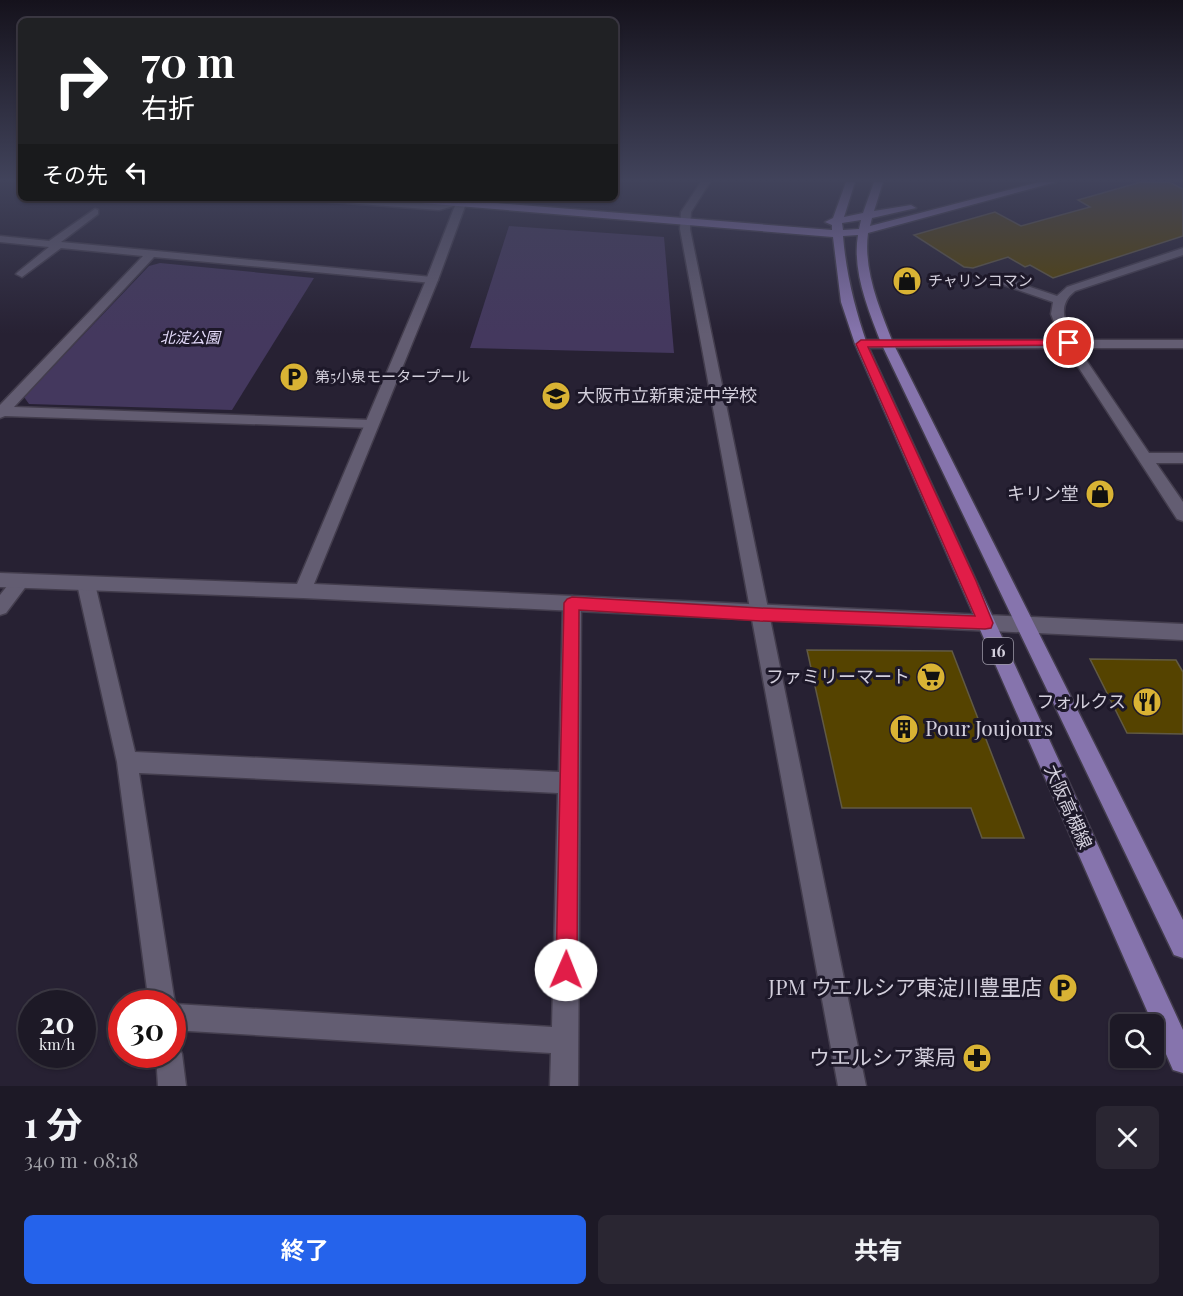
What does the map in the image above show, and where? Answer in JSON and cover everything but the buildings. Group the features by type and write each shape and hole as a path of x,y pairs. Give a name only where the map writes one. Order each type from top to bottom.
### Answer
{"main road":[{"name":"大阪高槻線","path":"838,233 842,280 861,344 1183,1060"},
{"name":"16","path":"865,233 863,255 866,276 873,305 887,343 1183,946"}],"street":[{"path":"22,274 69,233"},
{"path":"303,591 450,233"},
{"path":"688,233 852,1086"},
{"path":"0,239 432,280"},
{"path":"0,254 16,241"},
{"path":"1183,251 1071,289 1058,300 1056,307 1057,319 1069,343 1183,515"},
{"path":"1,411 151,254"},
{"path":"1006,282 1058,300"},
{"path":"861,344 1183,344"},
{"path":"1,411 370,425"},
{"path":"1146,458 1183,458"},
{"path":"0,580 303,591 1183,632"},
{"path":"0,608 21,581"},
{"path":"86,584 128,762 160,990"},
{"path":"564,1086 572,603"},
{"path":"128,762 570,783"},
{"path":"186,1018 565,1041"},
{"path":"170,1068 172,1086"}],"green space":[{"path":"507,233 603,233 664,237 674,353 470,348"},
{"name":"北淀公園","path":"160,263 314,278 232,410 29,404 24,397 149,266"}],"place":[{"name":"チャリンコマン","path":"907,281"},
{"name":"第5小泉モータープール","path":"294,377"},
{"name":"大阪市立新東淀中学校","path":"556,396"},
{"name":"キリン堂","path":"1100,494"},
{"name":"ファミリーマート","path":"931,677"},
{"name":"フォルクス","path":"1147,702"},
{"name":"Pour Joujours","path":"904,729"},
{"name":"JPM ウエルシア東淀川豊里店","path":"1063,988"},
{"name":"ウエルシア薬局","path":"977,1058"}],"route":[{"path":"566,970 572,603 760,614 985,623 969,581 861,344 1069,343"}]}
